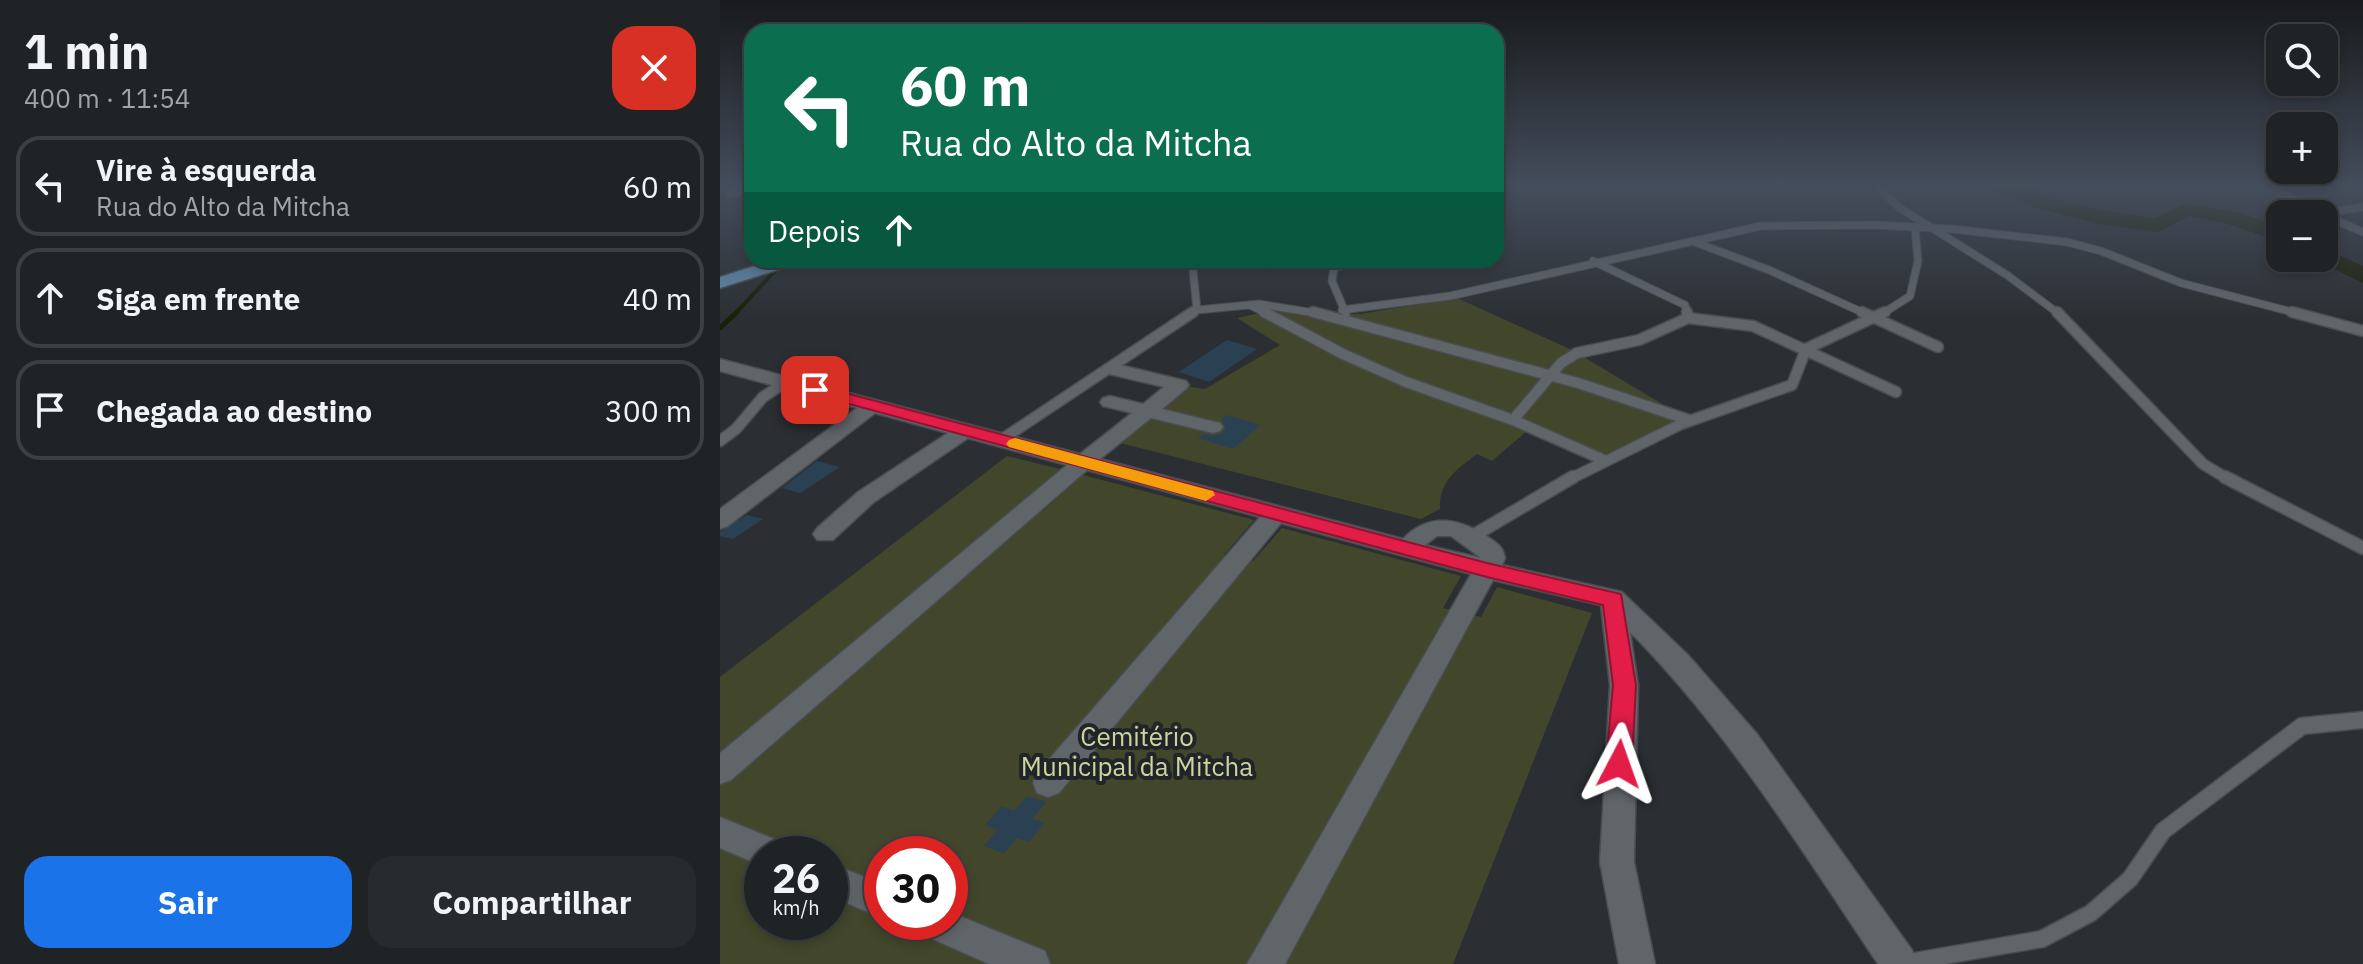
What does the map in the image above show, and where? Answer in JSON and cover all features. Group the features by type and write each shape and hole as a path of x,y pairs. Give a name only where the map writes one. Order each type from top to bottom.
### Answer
{"main road":[{"path":"720,283 765,268"}],"street":[{"path":"720,365 1487,570 1613,599 1678,663 1746,743 1899,964"},
{"path":"720,771 1028,507 1179,385 1112,369"},
{"path":"1110,402 1213,427"},
{"path":"720,521 873,405"},
{"path":"825,534 866,497 966,430"},
{"path":"1048,783 1276,514"},
{"path":"1265,964 1493,558 1492,551 1453,527 1431,528 1408,549"},
{"path":"1613,599 1624,685 1617,862 1637,964"},
{"path":"720,832 744,842"},
{"path":"968,937 1032,964"}],"lane":[{"path":"1342,310 1450,296 1593,261 1740,230"},
{"path":"1471,537 1604,460 1689,420 1762,399 1792,385 1806,349 1875,319 1910,296 1918,261 1915,230"},
{"path":"1937,230 2068,321 2091,351 2203,464 2363,548"},
{"path":"1958,230 2076,244 2181,283 2363,331"},
{"path":"1689,240 1769,270 1938,347"},
{"path":"1593,261 1685,305 1688,318"},
{"path":"1193,268 1197,310"},
{"path":"1334,268 1332,281 1342,310 1353,321"},
{"path":"1001,440 1197,310 1274,303 1353,321 1551,375 1689,420"},
{"path":"1248,304 1343,354 1406,382 1513,420 1604,460"},
{"path":"1513,420 1561,363 1577,353 1639,340 1688,318 1753,326 1896,392"},
{"path":"720,441 736,429 763,397 786,382"},
{"path":"1899,964 2042,939 2091,913 2130,879 2163,831 2302,726 2363,720"}],"green space":[{"path":"1457,298 1572,350 1689,420 1604,460 1593,455 1589,459 1527,431 1492,461 1477,454 1462,465 1442,491 1440,509 1421,519 1116,442 1184,386 1205,389 1280,345 1237,318 1269,311 1360,314"},
{"name":"Cemitério Municipal da Mitcha","path":"1007,456 1060,469 1019,505 1043,511 1083,475 1254,520 1224,555 1253,561 1282,528 1461,576 1443,608 1481,617 1497,587 1592,613 1453,964 720,964 720,677"}],"building":[{"path":"1227,340 1257,349 1209,382 1179,372"},
{"path":"1227,415 1261,425 1233,449 1198,438 1204,434 1214,436 1222,433 1226,427 1221,420"},
{"path":"817,461 840,467 800,493 782,488"},
{"path":"747,515 763,519 733,539 720,536 720,532"},
{"path":"1027,796 1046,802 1032,819 1045,823 1029,842 1017,838 1004,853 984,846 998,830 985,825 1002,806 1014,811"}],"waterway":[{"path":"2338,263 2363,276"},
{"path":"736,313 778,268"},
{"path":"720,328 736,313"}],"slow traffic":[{"path":"1015,444 1206,495"}],"route":[{"path":"815,390 1487,570 1613,599 1624,685 1619,764"}]}
